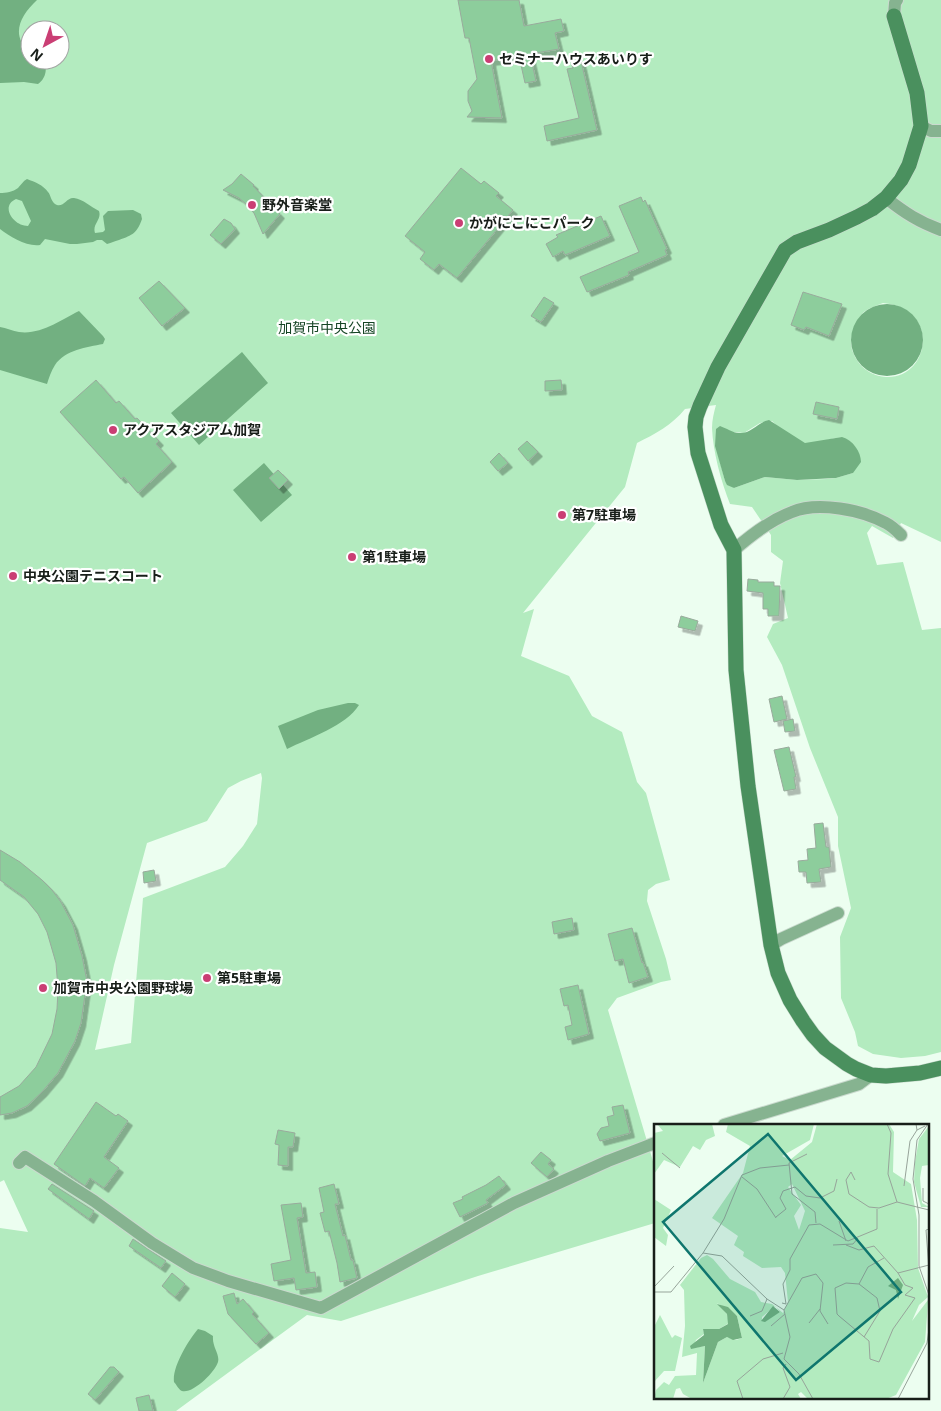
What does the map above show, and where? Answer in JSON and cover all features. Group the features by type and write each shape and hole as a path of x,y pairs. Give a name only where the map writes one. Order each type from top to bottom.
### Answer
{"street":[{"path":"897,0 894,16 918,93 921,126 909,165 901,180 886,198 857,217 797,242 785,250 704,395 696,417 696,436 698,453 722,525 734,550 737,680 748,786 771,945 778,973 790,1000 813,1035 825,1048 856,1070 871,1075 886,1076 920,1073 941,1068"},
{"path":"921,126 931,131 941,131"},
{"path":"886,198 902,211 922,223 941,230"},
{"path":"734,550 751,536 778,519 794,511 816,508 834,507 869,515 888,524 902,535"},
{"path":"771,945 838,913"},
{"path":"727,1124 859,1084 871,1075"},
{"path":"19,1164 26,1157 94,1201 152,1243 193,1268 228,1281 322,1308 514,1202 608,1161 654,1143"}],"green space":[{"name":"加賀市中央公園","path":"0,0 941,0 941,542 901,523 893,538 872,526 867,533 877,565 903,562 922,630 941,628 941,1052 925,1056 901,1058 873,1054 858,1046 855,1032 841,998 840,937 851,908 838,846 838,817 810,748 782,665 767,637 773,624 788,618 780,583 783,561 771,552 771,535 752,507 730,504 714,447 712,425 716,405 685,409 657,433 637,443 625,487 523,613 534,609 521,656 569,676 592,716 622,732 637,782 646,793 670,880 656,884 648,890 647,901 671,980 617,998 608,1010 654,1165 654,1223 478,1276 341,1321 307,1315 176,1411 0,1411 0,1228 28,1232 4,1180 0,1182","holes":["883,303 902,308 914,317 921,329 923,343 920,356 912,367 901,375 878,376 865,369 859,363 853,353 851,344 852,334 856,324 866,310","772,421 805,443 844,438 856,448 853,473 827,479 797,480 765,477 734,488 725,481 718,454 734,432 744,433 760,423","261,773 257,824 243,846 225,867 143,898 131,1043 95,1050 114,965 147,843 207,821 228,788"]}],"shaded area":[{"path":"0,0 37,0 20,20 20,70 46,70 45,75 38,84 24,82 0,83"},
{"path":"26,180 33,181 44,187 53,203 57,205 62,205 69,199 74,198 84,201 99,211 100,214 94,230 95,233 105,230 103,216 108,211 133,210 141,214 142,219 131,235 107,244 102,240 70,244 45,239 40,245 24,243 0,229 0,193 18,188","holes":["16,199 22,201 31,221 28,226 18,223 13,219 9,211 11,202"]},
{"path":"880,304 894,304 913,314 923,333 923,347 913,366 894,376 880,376 861,366 851,347 851,333 861,314"},
{"path":"79,311 103,336 105,339 103,344 77,350 64,356 55,365 47,384 0,370 0,327 19,332 35,331 50,326"},
{"name":"アクアスタジアム加賀","path":"242,352 268,383 199,445 171,413"},
{"path":"769,420 805,443 842,437 856,447 860,454 861,462 853,473 836,478 797,480 765,477 734,488 727,485 715,446 716,429 720,426 734,432 743,433"},
{"name":"アクアスタジアム加賀","path":"264,463 292,495 261,522 233,490"},
{"path":"348,703 359,705 336,725 287,749 278,726 318,710"},
{"path":"198,1329 213,1336 218,1362 213,1371 197,1386 187,1391 182,1391 174,1382 175,1369 185,1347"}],"building":[{"name":"セミナーハウスあいりす","path":"458,0 519,0 524,26 561,19 564,31 555,33 559,49 530,54 536,81 525,83 519,56 491,61 502,118 467,117 472,111 468,101 468,91 477,79 469,38 465,38"},
{"path":"581,61 597,130 547,141 544,126 579,118 567,69 573,68 571,63"},
{"name":"かがにこにこパーク","path":"461,168 481,184 484,181 499,193 496,196 513,210 457,278 439,264 434,270 420,259 425,252 405,236"},
{"path":"241,174 254,185 280,214 263,234 254,213 246,204 223,190"},
{"path":"641,197 643,202 645,200 667,249 665,250 667,255 628,272 629,275 587,292 580,277 639,252 619,206"},
{"path":"601,216 610,236 565,255 563,251 553,257 546,244 558,237 556,235"},
{"path":"224,219 231,223 235,229 221,244 210,235"},
{"path":"159,281 185,308 162,326 139,298"},
{"path":"803,292 842,304 829,336 806,327 804,330 791,325"},
{"path":"544,297 554,303 541,322 531,316"},
{"name":"アクアスタジアム加賀","path":"96,380 116,403 119,401 159,441 156,444 172,462 138,493 124,477 121,479 60,412"},
{"path":"561,380 562,390 545,391 545,381"},
{"path":"816,402 839,407 837,419 813,414"},
{"path":"527,441 538,452 528,461 518,449"},
{"path":"499,453 508,463 498,471 490,462"},
{"path":"278,470 288,480 279,489 269,478"},
{"path":"748,579 758,580 758,582 774,582 774,586 780,586 779,616 768,616 768,609 763,609 763,593 747,591"},
{"path":"681,616 698,621 695,631 678,627"},
{"path":"782,696 787,719 774,722 769,699"},
{"path":"793,719 795,731 785,732 783,721"},
{"path":"789,747 796,777 794,777 796,789 784,791 774,750"},
{"path":"823,823 826,847 829,847 831,867 819,869 821,882 807,883 806,872 799,872 798,861 808,860 807,849 816,848 814,824"},
{"path":"0,850 20,862 42,880 61,902 73,925 87,981 81,1023 75,1041 58,1073 27,1106 12,1113 0,1115 0,1097 19,1086 36,1067 52,1034 57,1009 58,989 56,963 47,932 38,914 24,897 0,880"},
{"path":"154,870 156,881 144,883 143,872"},
{"path":"572,918 574,930 554,934 552,922"},
{"path":"632,928 648,977 629,983 623,959 615,961 608,934"},
{"path":"578,985 589,1034 568,1040 565,1027 572,1025 568,1005 564,1006 560,989"},
{"path":"96,1102 116,1116 118,1114 128,1121 104,1157 119,1168 104,1188 90,1178 85,1186 54,1164"},
{"path":"623,1105 630,1133 600,1141 597,1134 601,1128 609,1126 607,1117 614,1115 612,1107"},
{"path":"278,1130 295,1133 293,1147 288,1147 288,1166 278,1165 279,1145 275,1144"},
{"path":"541,1152 551,1160 548,1164 554,1169 547,1177 531,1163"},
{"path":"499,1176 506,1185 486,1200 488,1203 460,1217 453,1203 463,1199 462,1197"},
{"path":"52,1184 94,1211 89,1219 48,1189"},
{"path":"334,1184 339,1204 335,1204 357,1278 340,1282 329,1231 325,1232 320,1213 324,1212 319,1188"},
{"path":"301,1203 303,1217 297,1218 306,1273 315,1272 317,1287 296,1290 294,1278 274,1281 271,1264 291,1260 281,1205"},
{"path":"133,1239 166,1261 161,1268 129,1246"},
{"path":"172,1273 185,1284 175,1297 162,1286"},
{"path":"234,1293 237,1304 243,1299 254,1312 252,1314 269,1333 256,1344 228,1314 223,1296"},
{"path":"110,1367 114,1367 119,1372 95,1400 88,1394"},
{"path":"149,1395 153,1411 139,1411 136,1398"}],"place":[{"name":"セミナーハウスあいりす","path":"489,59"},
{"name":"野外音楽堂","path":"252,205"},
{"name":"かがにこにこパーク","path":"459,223"},
{"name":"アクアスタジアム加賀","path":"113,430"},
{"name":"第7駐車場","path":"562,515"},
{"name":"第1駐車場","path":"352,557"},
{"name":"中央公園テニスコート","path":"13,576"},
{"name":"第5駐車場","path":"207,978"},
{"name":"加賀市中央公園野球場","path":"43,988"}]}
